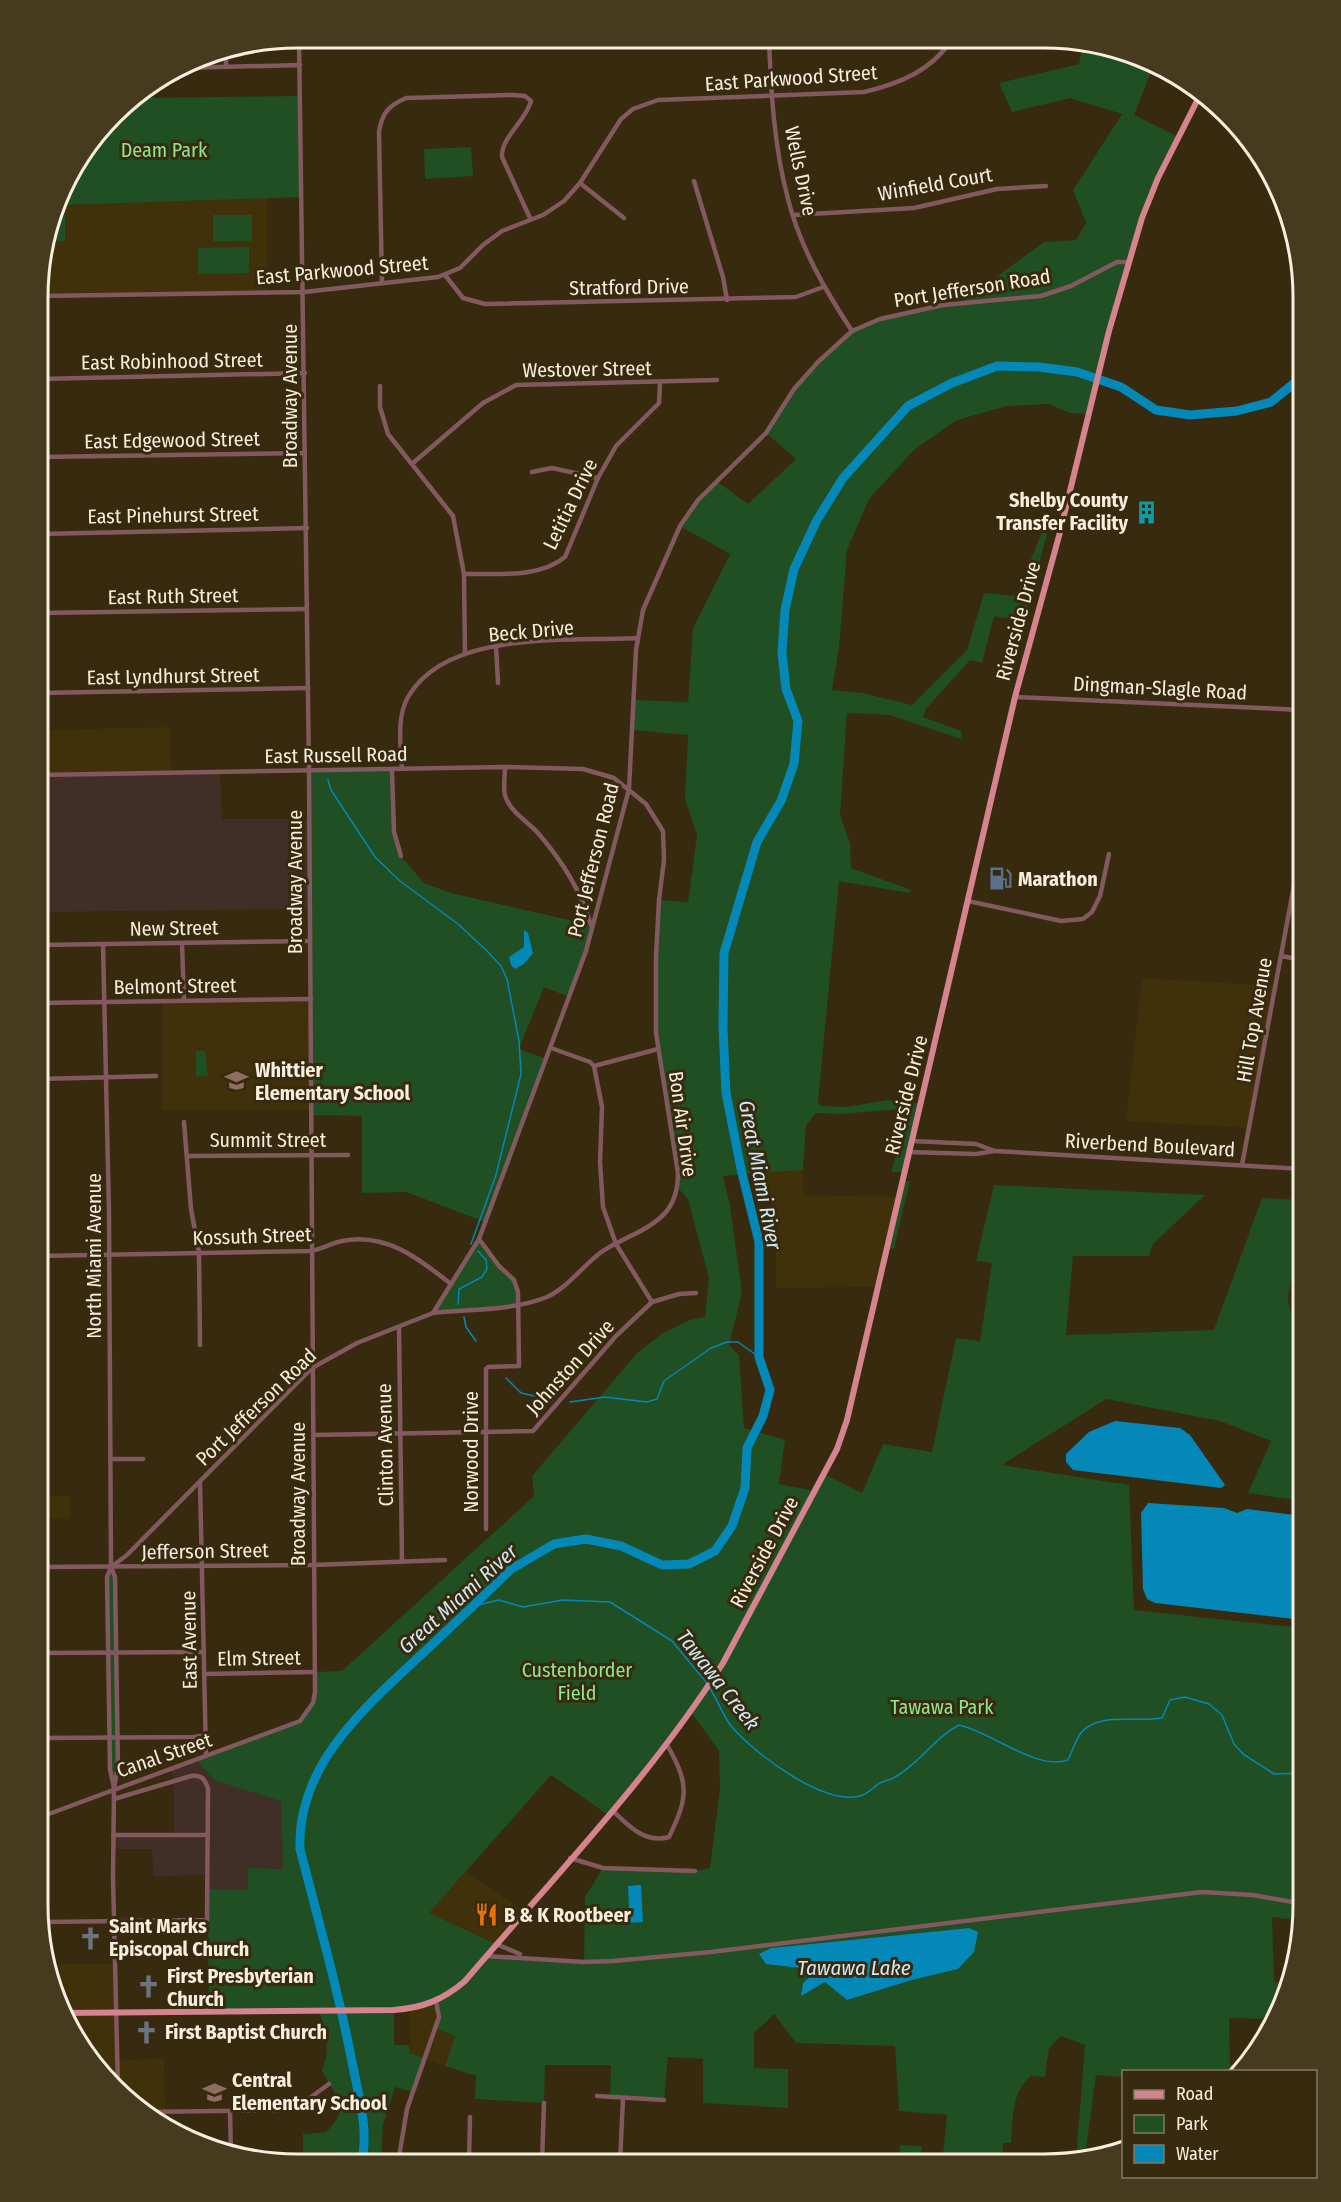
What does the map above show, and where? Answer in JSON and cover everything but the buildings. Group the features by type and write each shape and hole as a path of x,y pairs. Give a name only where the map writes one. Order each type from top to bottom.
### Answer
{"main road":[{"name":"Riverside Drive","path":"73,2013 393,2010 413,2008 436,2001 465,1981 613,1810 666,1743 723,1663 837,1449 847,1420 1015,697 1059,536 1109,331 1129,262 1158,178 1197,100"}],"street":[{"name":"Broadway Avenue","path":"299,48 307,528 315,1672 313,1703 300,1721"},
{"name":"Wells Drive","path":"769,48 771,96 781,169 793,215 824,287 852,331"},
{"name":"East Parkwood Street","path":"48,296 304,292 445,275 460,268 483,245 502,231 530,218 543,215 564,201 580,183 621,119 633,108 658,100 864,92 895,85 921,71 943,48"},
{"path":"226,58 226,67"},
{"path":"201,68 300,65"},
{"path":"382,283 379,132 383,114 390,105 411,97 525,96 531,101 528,112 502,148 502,157 530,218"},
{"path":"694,181 723,277 727,300"},
{"path":"580,183 624,218"},
{"name":"Winfield Court","path":"793,215 914,208 997,189 1046,186"},
{"name":"Port Jefferson Road","path":"111,1567 127,1555 312,1368 357,1343 433,1313 479,1239 586,951 591,925 629,789 638,638 643,610 680,526 715,480 766,433 794,388 852,331 880,319 943,305 1041,296 1071,286 1107,266 1129,262"},
{"name":"Stratford Drive","path":"445,275 463,298 485,304 796,297 824,287"},
{"name":"East Robinhood Street","path":"48,379 305,373"},
{"name":"Westover Street","path":"413,463 483,403 516,385 717,380"},
{"name":"Letitia Drive","path":"464,574 534,572 554,566 565,557 598,478 615,446 656,408 661,392 660,382"},
{"path":"380,387 383,425 453,516 464,574 465,654"},
{"name":"East Edgewood Street","path":"48,458 305,453"},
{"path":"532,472 552,468 598,478"},
{"name":"East Pinehurst Street","path":"48,534 307,528"},
{"name":"East Ruth Street","path":"48,614 307,609"},
{"name":"Beck Drive","path":"402,770 400,728 408,698 422,679 465,654 525,642 638,638"},
{"path":"496,646 498,683"},
{"name":"East Lyndhurst Street","path":"48,693 308,688"},
{"name":"Dingman-Slagle Road","path":"1015,697 1293,710"},
{"path":"505,767 504,795 512,808 536,831 564,865 582,896 591,925"},
{"name":"East Russell Road","path":"48,775 505,767 583,769 614,778 629,789"},
{"path":"392,770 394,832 401,856"},
{"name":"Bon Air Drive","path":"433,1313 519,1304 548,1296 601,1252 650,1226 666,1211 678,1188 658,1049 656,956 664,846 663,831 655,817 629,789"},
{"path":"968,901 1061,921 1083,919 1092,912 1100,896 1109,854"},
{"name":"Hill Top Avenue","path":"1242,1166 1293,893"},
{"name":"New Street","path":"48,945 310,941"},
{"path":"182,943 184,1001"},
{"name":"North Miami Avenue","path":"103,944 107,1077 111,1567 115,1577 118,1737 113,1835 118,2077"},
{"path":"1281,956 1293,958"},
{"name":"Belmont Street","path":"48,1003 311,999"},
{"path":"550,1048 590,1062 594,1066 602,1107 600,1162 603,1207 616,1244 652,1302"},
{"path":"594,1066 658,1049"},
{"path":"48,1079 156,1076"},
{"path":"184,1122 191,1209 199,1252 200,1345"},
{"path":"912,1141 976,1144 995,1150"},
{"path":"909,1152 976,1154 995,1150"},
{"name":"Riverbend Boulevard","path":"995,1150 1293,1169"},
{"name":"Summit Street","path":"187,1156 348,1155"},
{"name":"Norwood Drive","path":"479,1239 499,1266 514,1280 519,1304 519,1366 488,1366 486,1369 486,1529"},
{"name":"Kossuth Street","path":"48,1256 311,1251 340,1241 379,1241 417,1258 451,1284"},
{"name":"Johnston Drive","path":"313,1435 533,1431 616,1336 652,1302 679,1294 696,1293"},
{"name":"Clinton Avenue","path":"399,1327 402,1562"},
{"path":"110,1459 143,1459"},
{"name":"East Avenue","path":"200,1482 206,1756"},
{"name":"Jefferson Street","path":"48,1567 313,1565 445,1560"},
{"name":"North Miami Avenue","path":"111,1567 107,1577 108,1652 110,1769 114,1788"},
{"path":"48,1653 204,1652"},
{"name":"Elm Street","path":"204,1674 315,1672"},
{"name":"Canal Street","path":"48,1814 300,1721"},
{"path":"48,1738 206,1735"},
{"path":"613,1810 635,1831 653,1839 669,1837 685,1798 685,1780 666,1743"},
{"path":"49,1922 207,1920 207,1788 204,1779 200,1775 114,1799"},
{"path":"113,1835 207,1835"},
{"path":"570,1858 603,1868 695,1871"},
{"path":"486,1956 525,1956 589,1962 700,1953 1202,1892 1253,1895 1293,1902"},
{"path":"496,1944 525,1956"},
{"path":"400,2154 407,2109 439,2017 436,2001"},
{"path":"159,2112 230,2112 294,2108 329,2084"},
{"path":"597,2096 664,2100"},
{"path":"620,2154 623,2098"},
{"path":"542,2154 544,2103"},
{"path":"230,2112 231,2145"},
{"path":"469,2154 470,2117"}],"shaded area":[{"path":"267,198 267,293 48,296 53,248 66,205"},
{"path":"170,727 171,773 48,775 48,730"},
{"path":"220,772 222,819 310,819 310,909 48,912 48,775"},
{"path":"1142,978 1276,986 1249,1128 1126,1121"},
{"name":"Whittier Elementary School","path":"311,999 311,1110 162,1110 162,1001"},
{"path":"803,1170 803,1195 898,1197 876,1287 776,1288 775,1223 763,1173"},
{"path":"48,1496 70,1496 70,1519 48,1518"},
{"path":"196,1760 214,1780 281,1800 283,1870 248,1890 207,1889 206,1875 153,1876 152,1849 112,1849 113,1835 174,1835 174,1781 170,1769"},
{"path":"465,1872 525,1912 496,1944 428,1913"},
{"path":"55,1964 115,1964 118,2061 164,2058 165,2111 157,2111 145,2103 99,2057 81,2030 61,1985"},
{"path":"436,2001 455,2036 445,2066 410,2053 409,2009"},
{"path":"339,2151 338,2154 302,2154 303,2152"}],"green space":[{"path":"1082,51 1108,56 1151,72 1134,115 1179,137 1142,218 1087,414 1070,413 1049,404 1007,406 957,420 915,449 869,499 847,550 839,648 832,690 862,693 912,705 967,650 984,593 1016,596 1042,532 1047,534 1024,621 994,616 982,663 970,660 926,709 923,717 961,731 961,739 890,715 847,713 840,815 850,843 851,868 911,890 910,893 839,881 818,1102 821,1106 846,1107 888,1100 921,1104 904,1172 891,1172 909,1111 901,1109 840,1114 816,1113 806,1126 803,1170 723,1176 730,1205 742,1293 729,1345 739,1355 744,1428 785,1440 779,1484 815,1491 824,1474 862,1493 883,1444 932,1452 956,1338 980,1341 992,1263 976,1261 994,1185 1205,1195 1153,1244 1149,1256 1073,1256 1066,1335 1214,1330 1262,1198 1293,1200 1293,1266 1288,1299 1290,1311 1293,1311 1293,1500 1248,1493 1271,1441 1220,1421 1106,1399 1002,1465 1129,1485 1134,1610 1293,1627 1292,1920 1272,1917 1274,1981 1280,1985 1265,2019 1229,2018 1230,2065 1235,2065 1230,2070 1122,2070 1122,2077 1096,2075 1086,2150 1077,2152 1085,2045 1061,2036 1049,2048 1045,2077 1031,2076 1024,2083 1016,2098 1011,2143 1003,2143 1002,2154 943,2154 947,2115 899,2111 895,2046 796,2043 774,2014 754,2033 754,2068 788,2069 788,2108 703,2103 703,2059 668,2057 664,2100 610,2097 611,2065 545,2065 544,2103 475,2099 476,2076 445,2066 455,2036 435,2028 439,2017 437,2002 394,2010 394,2045 409,2045 410,2053 424,2058 413,2092 395,2087 383,2125 381,2154 303,2152 303,2134 326,2132 334,2123 340,2108 336,2094 322,2070 327,2047 318,2009 209,2011 207,1889 248,1890 248,1868 283,1869 281,1801 214,1780 196,1760 300,1721 313,1703 315,1672 342,1671 534,1496 532,1476 637,1353 663,1333 690,1320 705,1317 709,1278 688,1199 678,1188 678,1173 656,1033 659,900 688,902 697,835 685,799 688,735 633,730 635,700 688,702 693,628 730,554 680,526 715,480 748,504 796,459 766,433 794,389 852,331 880,319 959,304 1044,242 1076,240 1086,223 1073,190 1122,114 1070,98 1012,112 999,83 1079,64","holes":["691,1712 719,1751 720,1789 710,1868 695,1871 603,1868 585,1897 584,1962 487,1955 496,1944 429,1913 551,1775 608,1815","969,1928 978,1932 958,1969 847,2000 826,1981 802,1995 803,1983 818,1970 767,1964 771,1948"]},
{"name":"Deam Park","path":"300,96 303,197 66,205 81,172 99,145 147,98"},
{"path":"471,147 473,176 425,179 424,149"},
{"path":"62,214 65,214 65,241 54,241"},
{"path":"213,215 252,215 252,241 213,241"},
{"path":"249,247 249,273 198,274 198,248"},
{"path":"309,770 392,770 394,832 401,856 424,883 451,893 591,925 586,951 569,997 544,987 519,1049 547,1059 485,1222 406,1192 362,1193 362,1116 311,1115"},
{"path":"196,1051 205,1051 208,1076 196,1077"},
{"path":"902,1181 910,1181 894,1249 885,1248"},
{"path":"479,1239 499,1266 514,1280 519,1304 433,1313"},
{"path":"111,1567 115,1577 118,1767 114,1788 110,1769 107,1577"},
{"path":"900,2145 922,2146 921,2154 900,2154"}],"water":[{"path":"524,930 528,933 533,953 524,964 515,969 509,957 524,947"},
{"path":"1115,1421 1180,1428 1190,1435 1225,1485 1221,1488 1073,1470 1066,1462 1066,1454 1089,1432"},
{"path":"1148,1503 1224,1508 1237,1513 1247,1509 1293,1515 1293,1619 1155,1603 1147,1599 1143,1589 1141,1513"},
{"path":"641,1885 643,1922 624,1923 623,1909 629,1908 628,1886"},
{"name":"Tawawa Lake","path":"969,1928 978,1932 974,1952 958,1969 847,2000 825,1982 801,1996 803,1983 817,1970 766,1964 759,1954 771,1948"}],"waterway":[{"name":"Great Miami River","path":"363,2154 364,2129 359,2094 336,1988 300,1849 302,1819 310,1791 322,1765 338,1740 378,1696 510,1570 554,1544 586,1539 621,1546 662,1565 689,1564 715,1551 732,1526 745,1488 747,1448 763,1416 770,1390 759,1357 759,1242 726,1093 723,1028 724,953 757,842 781,801 794,764 798,721 786,689 782,653 785,610 794,569 817,520 843,478 908,406 952,383 997,366 1039,367 1077,372 1121,387 1156,410 1190,415 1237,411 1271,402 1293,384"},
{"path":"328,780 331,790 375,857 400,881 458,924 501,966 507,979 519,1041 521,1074 496,1175 471,1244"},
{"path":"458,1304 459,1289 482,1277 487,1269 486,1260 478,1251"},
{"path":"464,1317 466,1327 476,1341"},
{"path":"570,1402 605,1397 647,1402 657,1399 664,1381 711,1348 727,1342 738,1342 759,1357"},
{"path":"506,1378 521,1393 553,1400"},
{"name":"Tawawa Creek","path":"474,1606 499,1600 523,1607 563,1600 610,1602 672,1641 707,1683"},
{"name":"Tawawa Creek","path":"709,1687 732,1727 757,1751 792,1776 830,1794 848,1797 863,1795 879,1783 904,1772 950,1730 959,1725 1029,1756 1056,1762 1068,1760 1080,1734 1096,1722 1162,1718 1170,1700 1185,1697 1209,1704 1222,1715 1234,1744 1243,1754 1274,1774 1293,1773"}],"place":[{"name":"Shelby County Transfer Facility","path":"1146,512"},
{"name":"Marathon","path":"1000,879"},
{"name":"Whittier Elementary School","path":"237,1081"},
{"name":"B & K Rootbeer","path":"486,1915"},
{"name":"Saint Marks Episcopal Church","path":"91,1938"},
{"name":"First Presbyterian Church","path":"149,1987"},
{"name":"First Baptist Church","path":"147,2032"},
{"name":"Central Elementary School","path":"214,2092"}],"park label":[{"name":"Custenborder Field","path":"577,1682"},
{"name":"Tawawa Park","path":"942,1707"}]}
